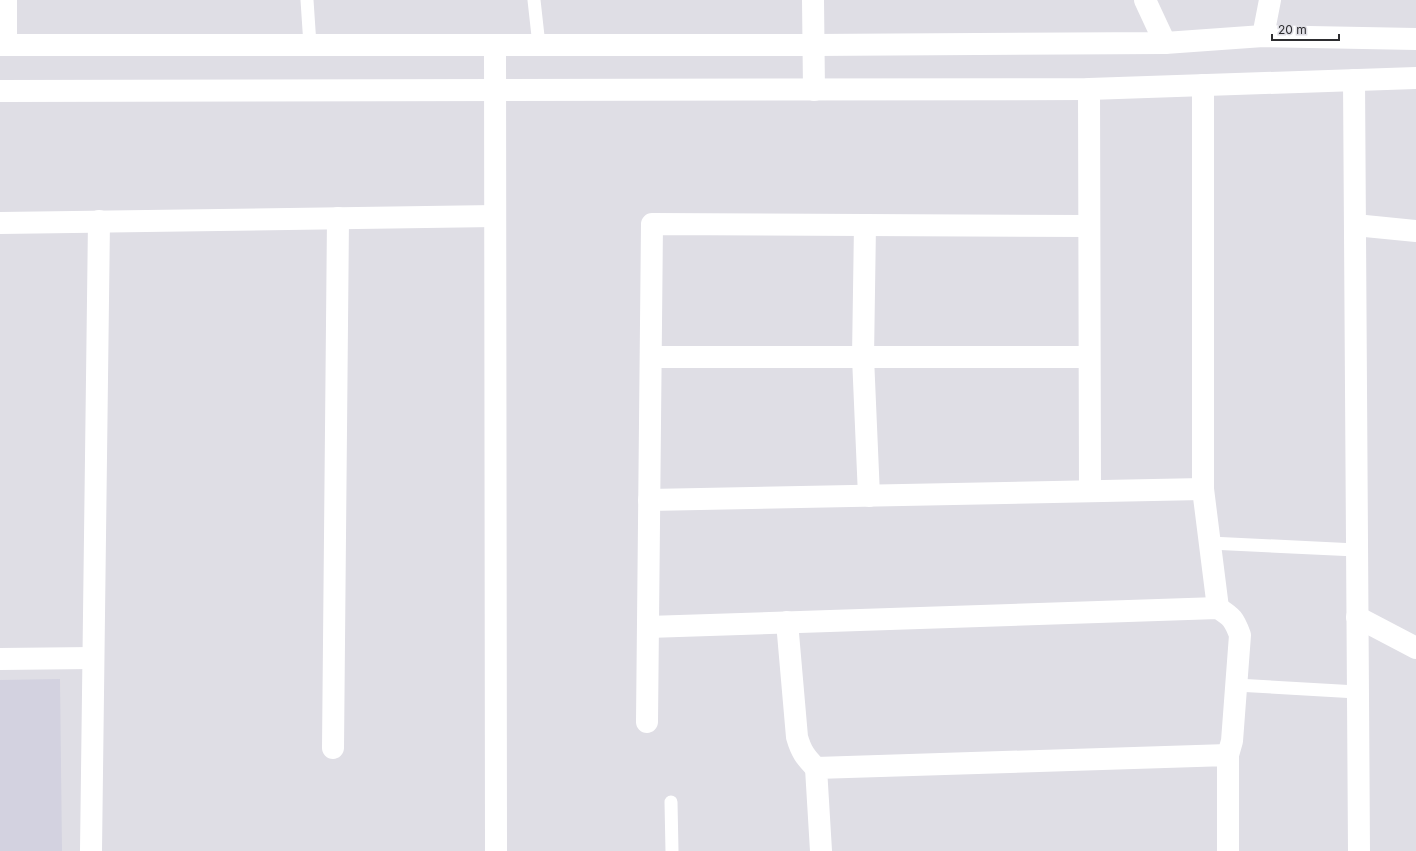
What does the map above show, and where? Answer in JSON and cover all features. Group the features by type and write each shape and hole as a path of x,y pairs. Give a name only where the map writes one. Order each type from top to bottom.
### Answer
{"street":[{"path":"6,0 3,45 814,45 1165,43 1263,36 1416,39"},
{"path":"813,0 814,90"},
{"path":"1145,0 1165,43"},
{"path":"1263,36 1270,0"},
{"path":"495,45 496,851"},
{"path":"0,91 1089,89 1416,78"},
{"path":"1354,80 1358,851"},
{"path":"1204,85 1203,489 1218,608"},
{"path":"1089,89 1090,491"},
{"path":"0,223 495,216"},
{"path":"333,748 338,218"},
{"path":"91,851 99,221"},
{"path":"647,722 652,224 1089,226"},
{"path":"1355,224 1416,231"},
{"path":"865,225 863,357 869,496"},
{"path":"651,357 1089,357"},
{"path":"649,500 1203,489"},
{"path":"648,627 1218,608 1235,621 1240,635 1232,741 1228,755 1228,851"},
{"path":"1357,617 1416,648"},
{"path":"787,622 797,737 801,751 816,768 821,851"},
{"path":"0,659 93,658"},
{"path":"816,768 1228,755"}],"lane":[{"path":"307,0 310,45"},
{"path":"534,0 539,45"},
{"path":"1210,543 1356,550"},
{"path":"1236,685 1357,692"},
{"path":"671,802 672,851"}],"shaded area":[{"path":"60,679 62,851 0,851 0,680"}]}
